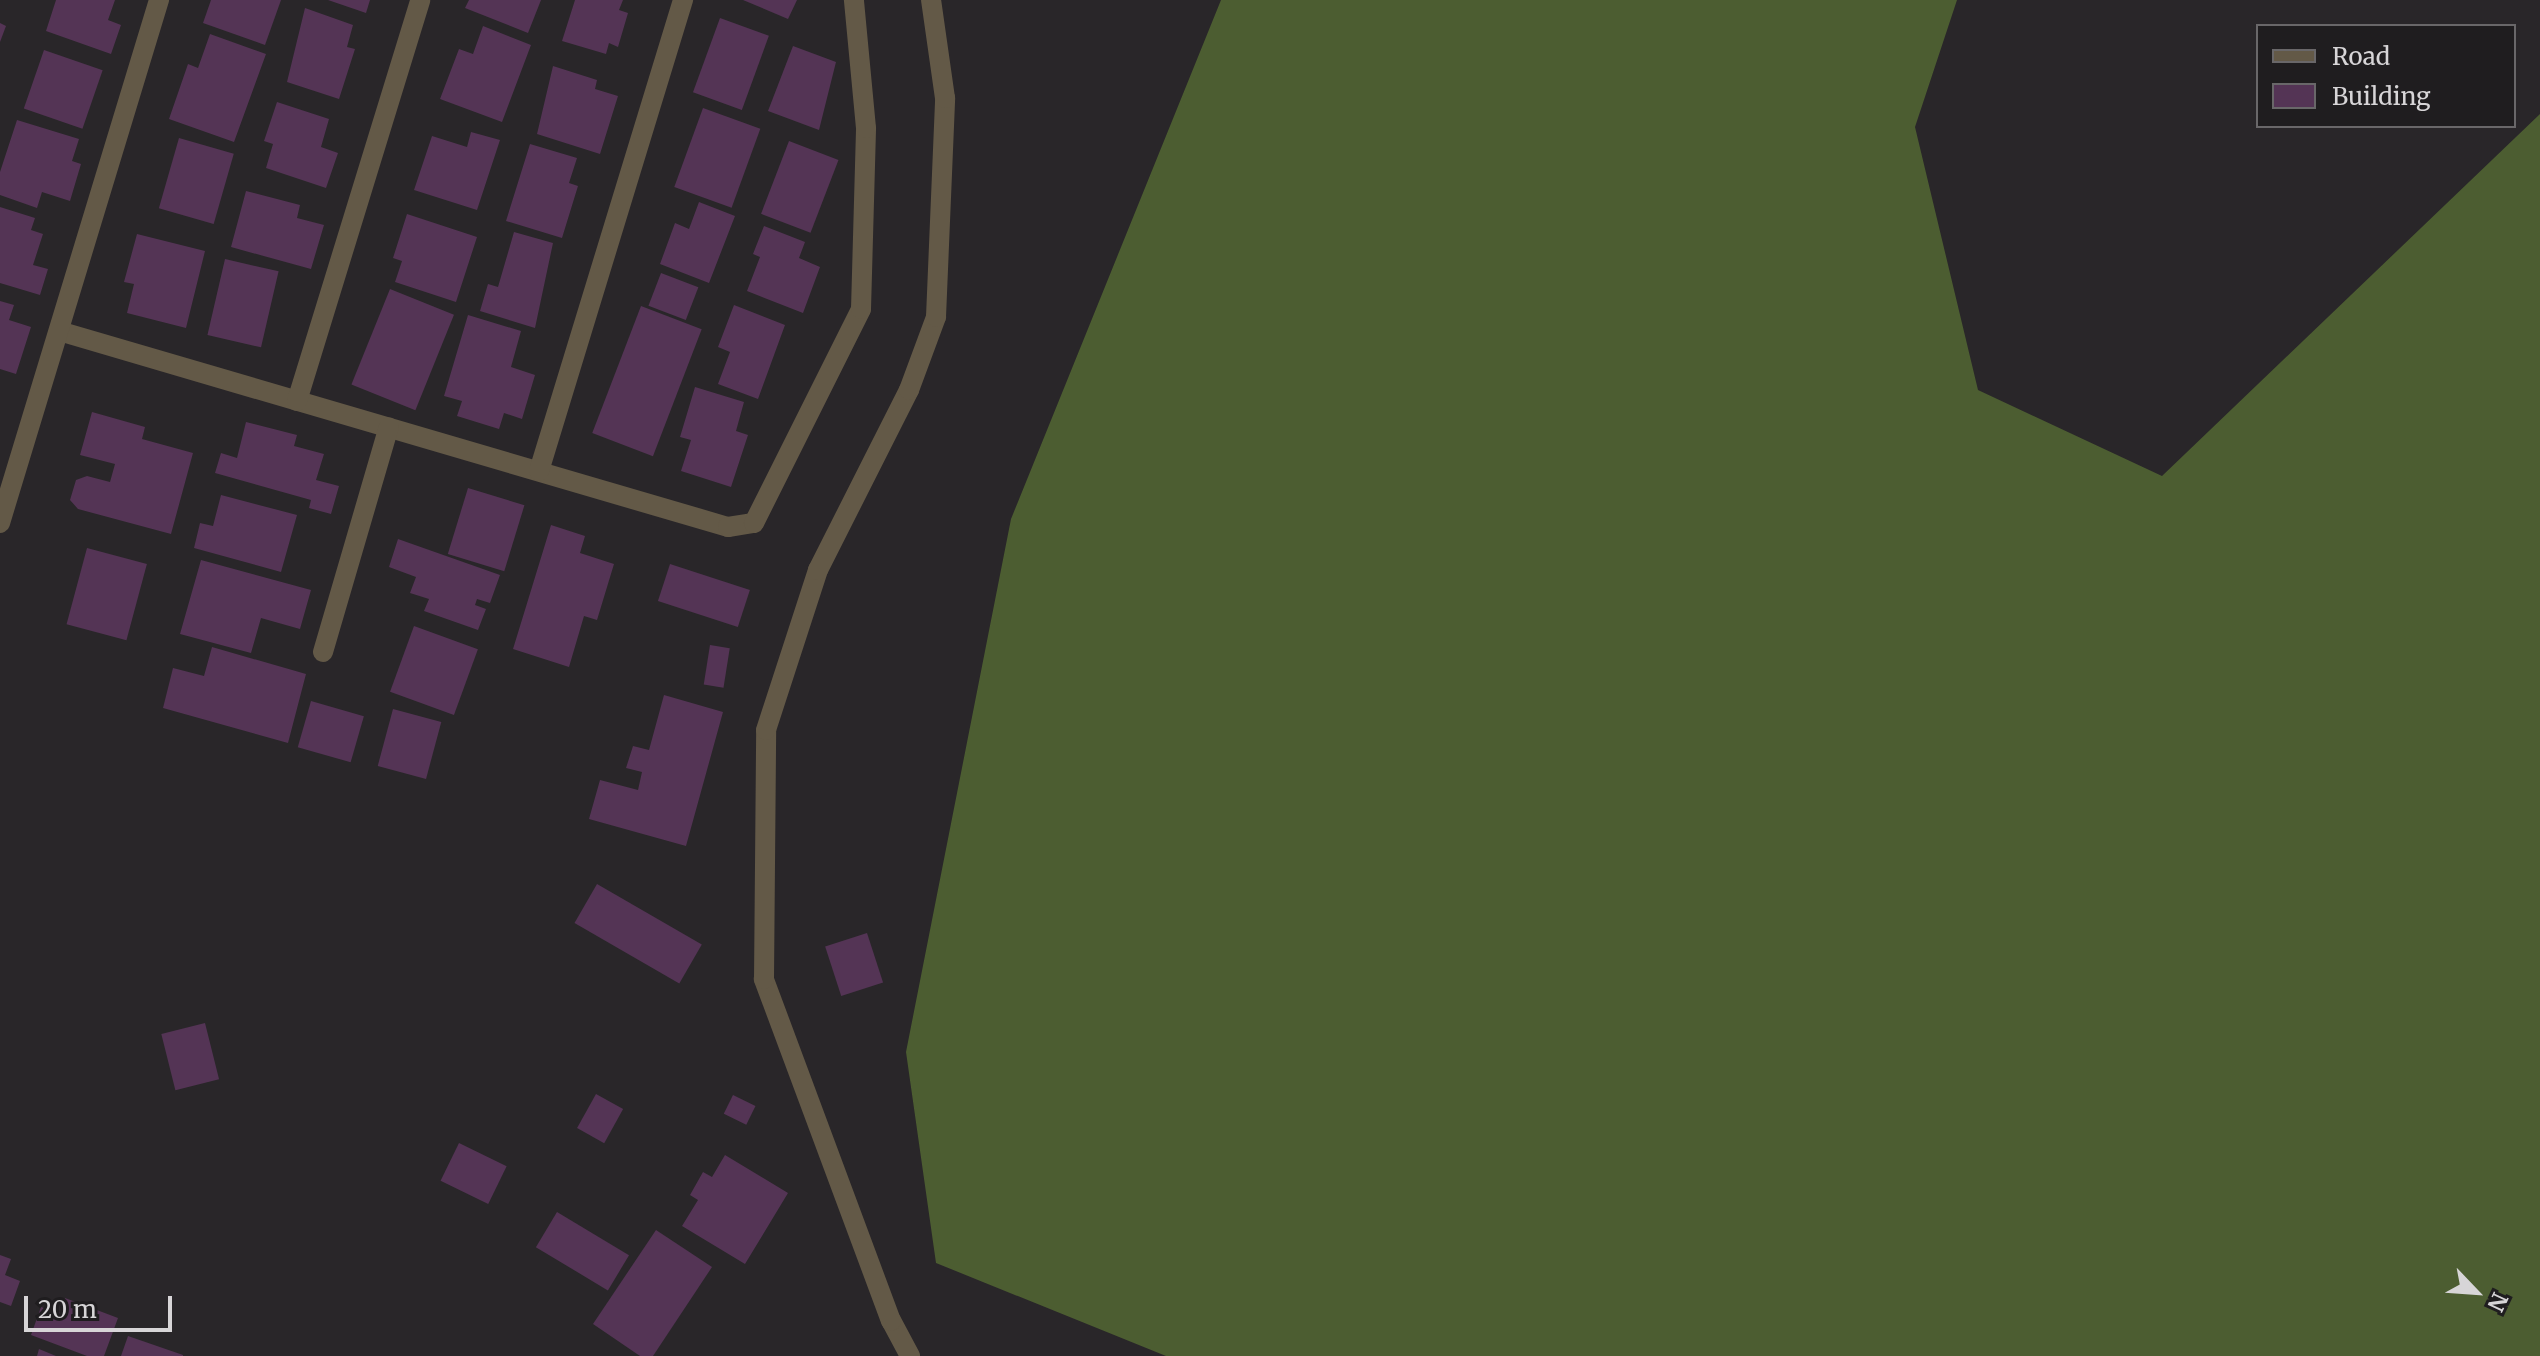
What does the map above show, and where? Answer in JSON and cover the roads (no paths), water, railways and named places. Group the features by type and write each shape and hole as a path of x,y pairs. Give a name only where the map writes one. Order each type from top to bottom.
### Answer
{"street":[{"path":"0,523 159,0"},
{"path":"297,401 420,0"},
{"path":"539,471 683,0"},
{"path":"59,331 728,527 754,523 861,309 866,128 854,0"},
{"path":"910,1356 891,1321 764,979 766,730 818,570 909,390 936,317 945,98 931,0"},
{"path":"323,652 389,427"}]}
